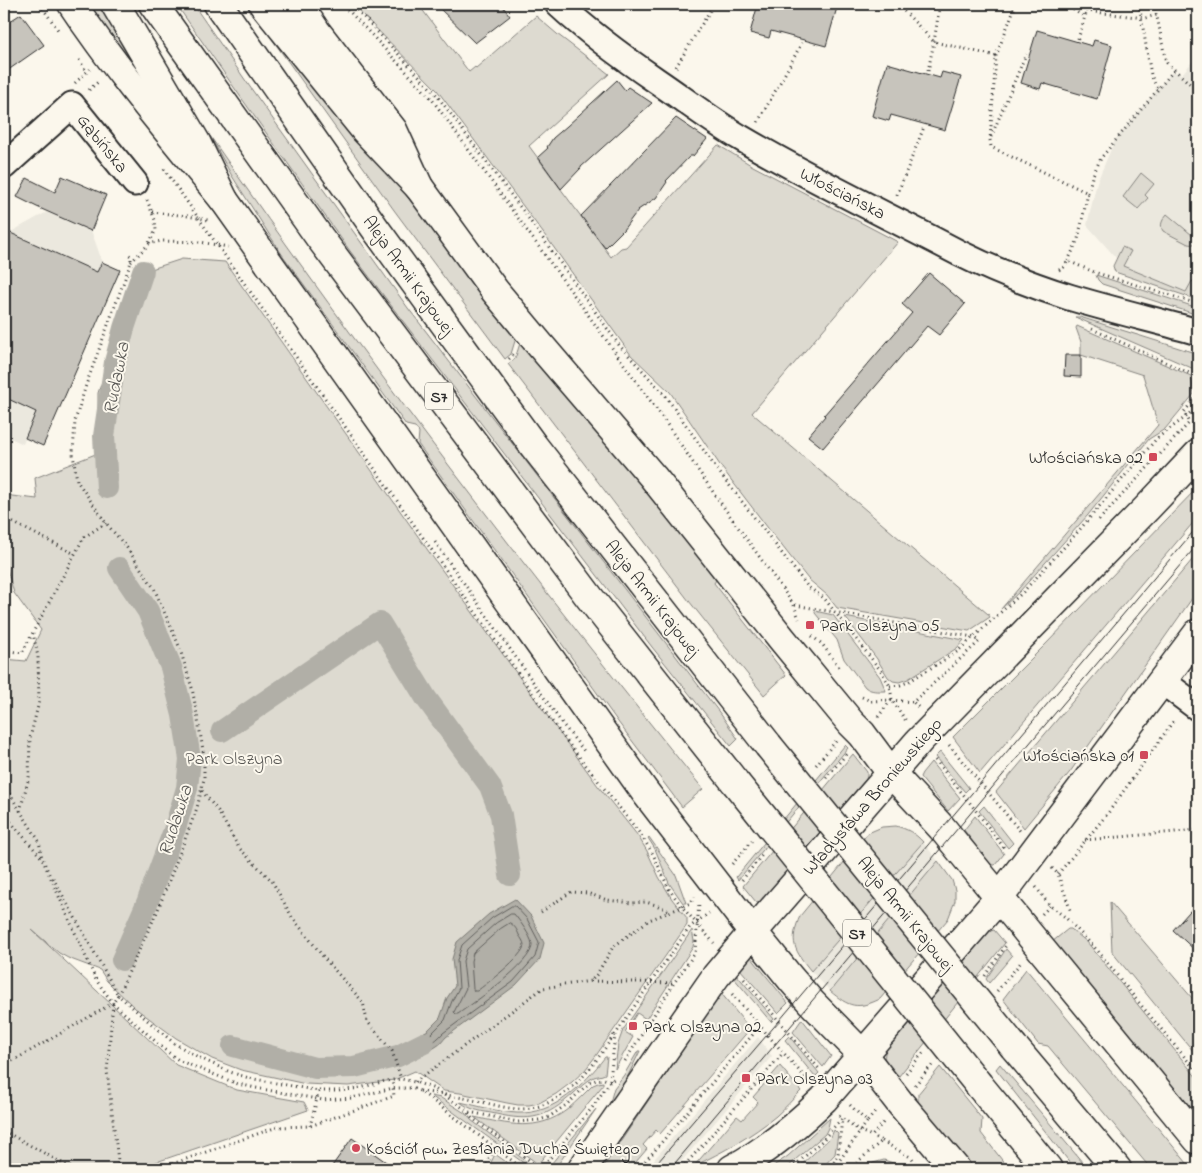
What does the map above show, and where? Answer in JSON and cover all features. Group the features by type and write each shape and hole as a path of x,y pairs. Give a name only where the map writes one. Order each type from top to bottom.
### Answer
{"main road":[{"path":"72,4 93,36 154,114 213,206 645,792 753,932 811,1002 862,1054 900,1103 956,1169"},
{"path":"115,4 196,142 213,206"},
{"name":"S7","path":"153,4 320,238 590,598 734,782 1048,1169"},
{"name":"Aleja Armii Krajowej","path":"218,4 376,231 533,445 768,745 1014,1047 1117,1169"},
{"path":"263,4 364,129 418,187 495,291 653,477 782,639 862,734 891,773 942,828 1198,1140"},
{"path":"298,4 393,130 418,187"},
{"name":"Władysława Broniewskiego","path":"582,1169 716,976 753,932 919,741 1148,508 1198,454"},
{"path":"732,1169 758,1155 824,1099 999,898 1198,633"}],"street":[{"name":"Włościańska","path":"558,4 579,24 618,54 741,138 791,166 982,264 1036,286 1070,297 1198,332"},
{"name":"Gąbińska","path":"4,166 72,105 135,183"},
{"name":"Włościańska","path":"1159,321 1198,341"},
{"path":"1162,681 1198,708"}],"path":[{"path":"339,4 350,12 431,98 660,414 794,605 804,626"},
{"path":"349,4 435,93 526,215 618,345 665,395 716,468 808,587 824,598 881,671 890,686 892,700 919,741 967,799 1050,906 1065,917 1098,951 1198,1073"},
{"path":"674,70 714,4"},
{"path":"891,4 904,11 934,42 996,56"},
{"path":"928,72 940,4"},
{"path":"1016,4 996,56 991,147 1088,193"},
{"path":"1065,4 1084,16"},
{"path":"1078,39 1089,4"},
{"path":"1139,4 1151,75 1158,88"},
{"path":"1154,4 1165,60 1168,65 1198,91"},
{"path":"1086,11 1142,17 1157,15"},
{"path":"758,122 802,43"},
{"path":"990,140 1026,54"},
{"path":"74,83 93,67"},
{"path":"1054,271 1059,270 1068,262 1078,239 1092,177 1100,158 1174,70"},
{"path":"895,198 924,128"},
{"path":"131,262 149,244 156,230 155,220 144,194 135,183"},
{"path":"152,212 209,220 213,206"},
{"path":"149,244 161,241 200,242 228,248 223,241"},
{"path":"119,1169 107,1072 113,1003 157,912 197,808 204,779 204,756 192,688 179,646 154,588 77,480 73,454 75,421 86,385 131,262 131,256 126,253"},
{"path":"1068,262 1094,272 1198,304"},
{"path":"890,686 908,682 957,652 1023,592 1076,534 1157,438 1186,418 1198,405"},
{"path":"4,518 75,554"},
{"path":"4,650 22,654 84,537 106,523"},
{"path":"433,540 564,726 588,757"},
{"path":"794,605 973,637 980,641"},
{"path":"20,811 29,777 30,738 39,702 38,657 32,633"},
{"path":"809,633 822,644 843,673"},
{"path":"858,695 871,701 913,702"},
{"path":"1058,874 1108,813 1175,719"},
{"path":"4,785 39,841 42,858 96,980 113,1003 180,1061 238,1084 256,1088 323,1100 352,1098 393,1088 411,1088 517,1109 547,1104 587,1074 690,927 697,923"},
{"path":"201,790 218,811 239,848 272,880 292,917 325,959 363,1002 367,1021 392,1051 401,1079"},
{"path":"4,814 42,858 118,994 174,1043 230,1072 249,1078 319,1091 340,1091 360,1088 385,1080 401,1079 435,1089 469,1112 518,1122 549,1117 589,1083 604,1079 610,1081"},
{"path":"1085,840 1198,830"},
{"path":"541,912 571,892 588,893 607,900 632,903 646,902 656,904 671,911"},
{"path":"590,981 597,974 613,947 649,920 690,903 696,896 700,901 695,953 624,1062"},
{"path":"415,1082 543,988 590,981 674,983"},
{"path":"4,1066 113,1003"},
{"path":"638,1169 760,1026"},
{"path":"608,1094 615,1035"},
{"path":"685,1165 783,1053"},
{"path":"469,1112 472,1118 541,1169 592,1108 614,1078"},
{"path":"158,1169 277,1127 310,1126 394,1096 392,1080"},
{"path":"310,1126 319,1091"},
{"path":"420,1091 523,1169"},
{"path":"792,1169 824,1140 842,1119 838,1155 830,1169"},
{"path":"838,1169 839,1161 867,1122"},
{"path":"4,1131 73,1169"},
{"path":"872,1136 912,1158 920,1169"},
{"path":"849,1169 882,1141"},
{"path":"485,1169 494,1148"}],"shaded area":[{"path":"1198,55 1198,289 1185,291 1124,267 1087,225 1097,182 1115,140 1172,72 1182,74"},
{"path":"47,212 91,230 102,261 23,444 4,435 4,245 9,233"},
{"path":"923,842 938,861 830,991 811,971"},
{"path":"758,1037 772,1056 675,1169 646,1169"}],"green space":[{"path":"86,4 104,4 165,107"},
{"path":"176,4 193,4 408,308 722,716 738,739 731,746 652,647 350,251"},
{"path":"352,4 418,4 469,72 536,16 609,74 529,146 611,257 621,248 626,247 718,145 751,165 898,242 752,413 990,617 969,631 837,608 827,595 808,579 771,532 722,468 670,392 631,355 437,90"},
{"path":"252,11 343,116 469,274 518,331 511,354 505,359 394,210"},
{"path":"210,136 328,303 450,467 575,629 703,789 682,807 618,722 418,444 419,432 415,427 406,425 281,253 232,176"},
{"path":"1141,173 1154,184 1145,195 1148,198 1138,209 1123,197"},
{"path":"1167,214 1198,240 1193,244 1188,244 1163,231 1161,224"},
{"path":"1122,247 1131,251 1123,266 1186,292 1192,281 1198,283 1198,300 1115,272 1113,266"},
{"name":"Park Olszyna","path":"182,259 225,262 434,559 598,786 638,836 672,899 687,918 687,925 585,1070 556,1094 539,1103 529,1105 518,1105 444,1091 415,1071 394,1080 348,1086 306,1084 241,1070 212,1059 176,1038 135,1008 107,981 100,970 59,953 32,930 176,1065 237,1090 304,1102 308,1110 136,1169 4,1169 4,659 26,661 41,630 14,593 4,559 4,492 12,496 37,499 35,478 98,453 98,393 139,273"},
{"path":"1096,275 1198,308 1198,315 1102,284"},
{"path":"1075,317 1195,353 1198,355 1198,368 1194,369"},
{"path":"1077,326 1191,376 1194,394 1165,429 1149,439 1088,515 1020,591 1001,609 1158,425 1143,375 1081,355 1081,342"},
{"path":"522,337 652,497 716,580 714,583 786,675 764,695 689,601 508,364 515,359"},
{"path":"1198,487 1198,517 980,773 953,737"},
{"path":"1198,553 1198,590 1070,772 1024,828 996,792"},
{"path":"815,611 833,615 880,677 886,691 877,691 865,687 844,659 837,640"},
{"path":"845,617 964,640 957,648 908,679 899,682 893,681 888,677 877,659"},
{"path":"845,745 848,748 738,880 736,877"},
{"path":"940,752 969,788 965,792 935,757"},
{"path":"853,754 867,772 866,779 761,901 756,902 743,886"},
{"path":"931,762 960,798 948,811 920,777"},
{"path":"984,806 1013,843 1008,848 979,811"},
{"path":"975,816 1004,854 995,865 988,862 964,830"},
{"path":"896,826 911,832 923,842 811,971 795,945 795,933 800,916 868,833 882,827"},
{"path":"649,837 676,875 686,903 683,903 669,883"},
{"path":"938,861 952,880 955,890 955,901 948,919 880,999 859,1006 843,1001 830,991"},
{"path":"1110,902 1198,1005 1198,1057 1112,952"},
{"path":"1068,929 1071,929 1087,942 1198,1079 1198,1116 1052,942"},
{"path":"692,930 693,947 646,1019 637,1013 625,1032 633,1037 615,1069 618,1044 623,1030"},
{"path":"994,930 1005,943 899,1076 886,1062 886,1050 987,932"},
{"path":"1006,949 1012,956 989,983 986,979"},
{"path":"751,957 788,1003 778,1013 740,969"},
{"path":"1026,969 1192,1169 1151,1169 1048,1046 1038,1044 1003,999"},
{"path":"736,974 774,1019 771,1022 733,977"},
{"path":"721,993 750,1029 660,1134 656,1130 643,1145 647,1149 630,1169 602,1169"},
{"path":"802,1019 831,1056 823,1067 793,1032"},
{"path":"789,1036 819,1073 815,1077 785,1040"},
{"path":"638,1051 640,1051 612,1109 573,1169 567,1169 609,1106 614,1088"},
{"path":"607,1057 605,1074 594,1077 563,1102 538,1116 519,1118 477,1110 460,1102 517,1113 544,1109 567,1096 578,1087"},
{"path":"1000,1064 1088,1169 1075,1169 996,1069"},
{"path":"780,1066 801,1091 776,1116 757,1130 694,1166 737,1116 742,1120 758,1102 753,1097"},
{"path":"940,1067 982,1119 981,1133 1009,1169 975,1169 918,1103 918,1094"},
{"path":"603,1082 603,1085 538,1164 474,1117 511,1124 534,1124 556,1117 568,1109 593,1085"},
{"path":"431,1096 441,1098 468,1115 471,1120 535,1168 532,1169"},
{"path":"596,1109 555,1169 547,1169"},
{"path":"830,1118 825,1134 787,1169 769,1169 788,1156"},
{"path":"834,1130 838,1134 835,1154 821,1169 797,1169 831,1137"},
{"path":"495,1154 516,1169 488,1169"},
{"path":"884,1160 906,1169 865,1169 873,1163"}],"water":[{"path":"515,899 531,916 544,943 540,959 516,985 446,1037 433,1049 397,1059 394,1053 428,1030 440,1018 447,998 455,986 452,959 457,942 489,914"}],"building":[{"path":"435,4 501,4 510,16 475,43"},
{"path":"758,4 838,4 826,46 771,31 769,38 750,33"},
{"path":"21,14 44,45 4,73 4,25"},
{"path":"1037,30 1092,46 1094,40 1112,45 1097,99 1042,83 1040,89 1021,83"},
{"path":"887,63 940,78 942,72 961,77 945,130 891,115 889,121 872,116"},
{"path":"617,80 625,90 628,87 652,103 581,167 561,189 538,157 548,148 553,138"},
{"path":"676,118 707,139 693,156 690,156 666,181 656,198 638,210 623,230 605,248 581,216"},
{"path":"62,176 106,195 91,231 17,197 27,178 55,192"},
{"path":"4,230 97,272 102,262 120,270 43,446 25,438 36,412 4,397"},
{"path":"929,273 965,304 939,335 927,326 823,448 808,436 912,313 902,304"},
{"path":"1065,355 1081,355 1081,377 1064,376"},
{"path":"1198,902 1198,953 1173,930"},
{"name":"Kościół pw. Zesłania Ducha Świętego","path":"352,1138 396,1169 330,1169"}],"waterway":[{"name":"Rudawka","path":"107,488 104,436 115,362 143,271"},
{"name":"Rudawka","path":"119,568 148,611 171,667 183,715 190,759 187,788 176,825 147,903 122,960"},
{"path":"222,731 380,623 426,698 490,786 501,815 510,875"},
{"name":"Rudawka","path":"233,1046 315,1068 354,1067 398,1056 424,1043"}],"tram line":[{"path":"652,1169 1198,526"},
{"path":"670,1169 1198,544"}],"place":[{"name":"Włościańska 02","path":"1153,457"},
{"name":"Park Olszyna 05","path":"810,625"},
{"name":"Włościańska 01","path":"1144,755"},
{"name":"Park Olszyna 02","path":"633,1026"},
{"name":"Park Olszyna 03","path":"746,1078"},
{"name":"Kościół pw. Zesłania Ducha Świętego","path":"356,1148"}]}
